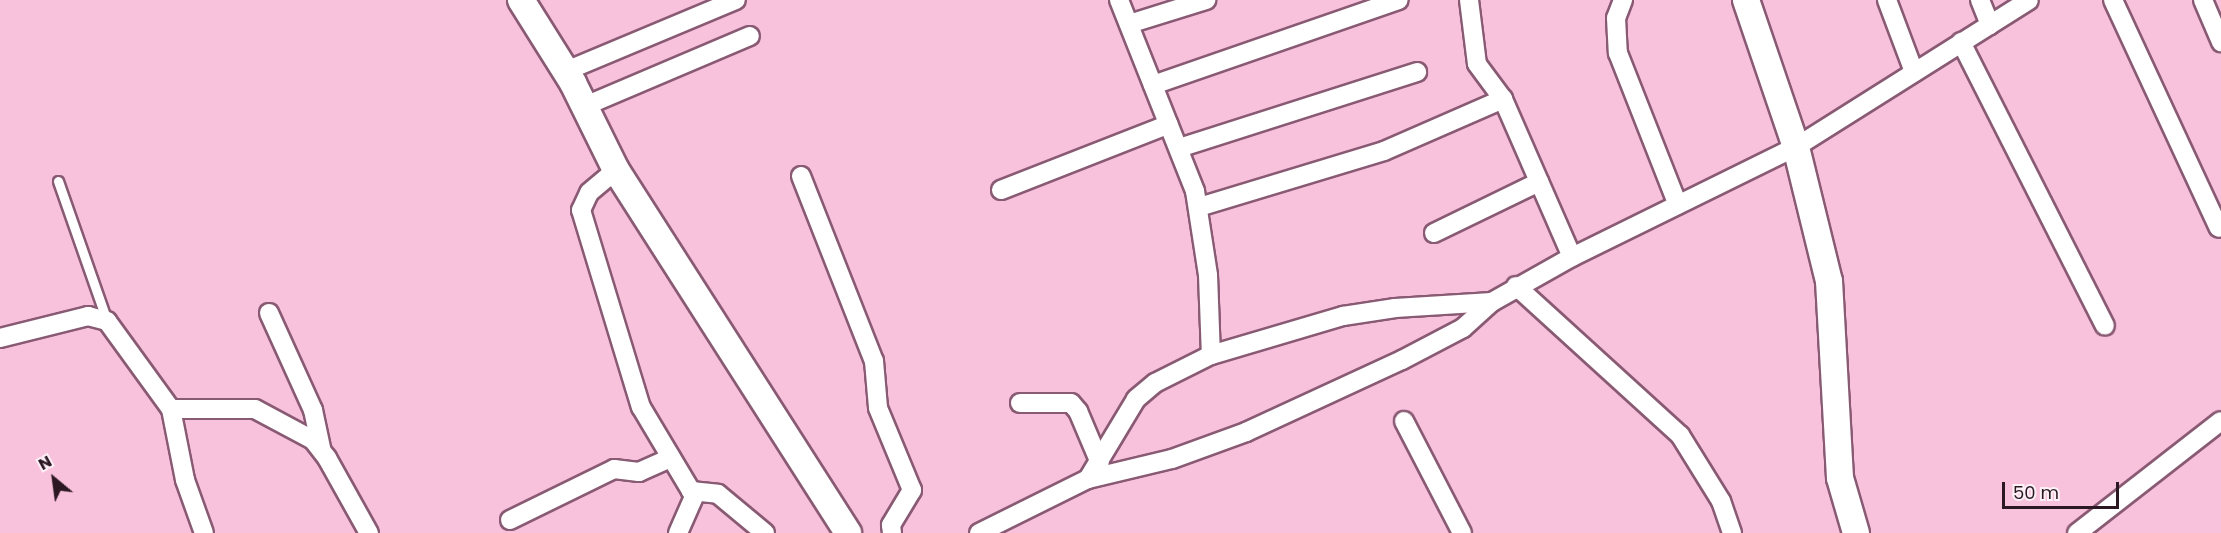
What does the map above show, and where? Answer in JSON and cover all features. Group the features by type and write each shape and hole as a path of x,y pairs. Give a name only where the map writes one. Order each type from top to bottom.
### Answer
{"main road":[{"path":"521,0 566,71 616,170 848,533"},
{"path":"1746,0 1796,147 1829,281 1840,478 1856,533"}],"street":[{"path":"566,71 735,0"},
{"path":"1119,0 1179,148 1199,207 1208,275 1210,355"},
{"path":"1129,24 1206,0"},
{"path":"1153,85 1399,0"},
{"path":"1469,0 1477,64 1503,99 1572,257"},
{"path":"1623,0 1616,18 1618,53 1678,205"},
{"path":"1887,0 1914,72"},
{"path":"1980,0 1990,25"},
{"path":"979,533 1088,478 1172,459 1246,432 1402,360 1463,328 1492,302 1516,286 1796,147 2029,0"},
{"path":"2113,0 2219,228"},
{"path":"2203,0 2221,42"},
{"path":"585,106 750,36"},
{"path":"1961,42 2105,326"},
{"path":"1179,148 1417,72"},
{"path":"1199,207 1390,149 1503,99"},
{"path":"1001,190 1169,124"},
{"path":"616,170 589,194 581,210 639,400 688,487 696,492 718,494 765,533"},
{"path":"801,176 874,361 878,408 912,490 891,525 892,533"},
{"path":"1434,233 1539,182"},
{"path":"1516,286 1680,435 1721,501 1732,533"},
{"path":"1088,478 1100,463 1136,399 1155,383 1210,355 1343,316 1395,308 1492,302"},
{"path":"269,313 313,410 321,449"},
{"path":"0,338 88,316 107,321 171,410 185,480 204,533"},
{"path":"1020,403 1071,403 1078,411 1100,463"},
{"path":"171,410 255,409 313,440 321,449 369,533"},
{"path":"1404,421 1462,533"},
{"path":"2077,533 2221,421"},
{"path":"510,520 614,470 639,472 671,458"},
{"path":"678,533 696,492"}],"lane":[{"path":"58,181 107,321"}]}
